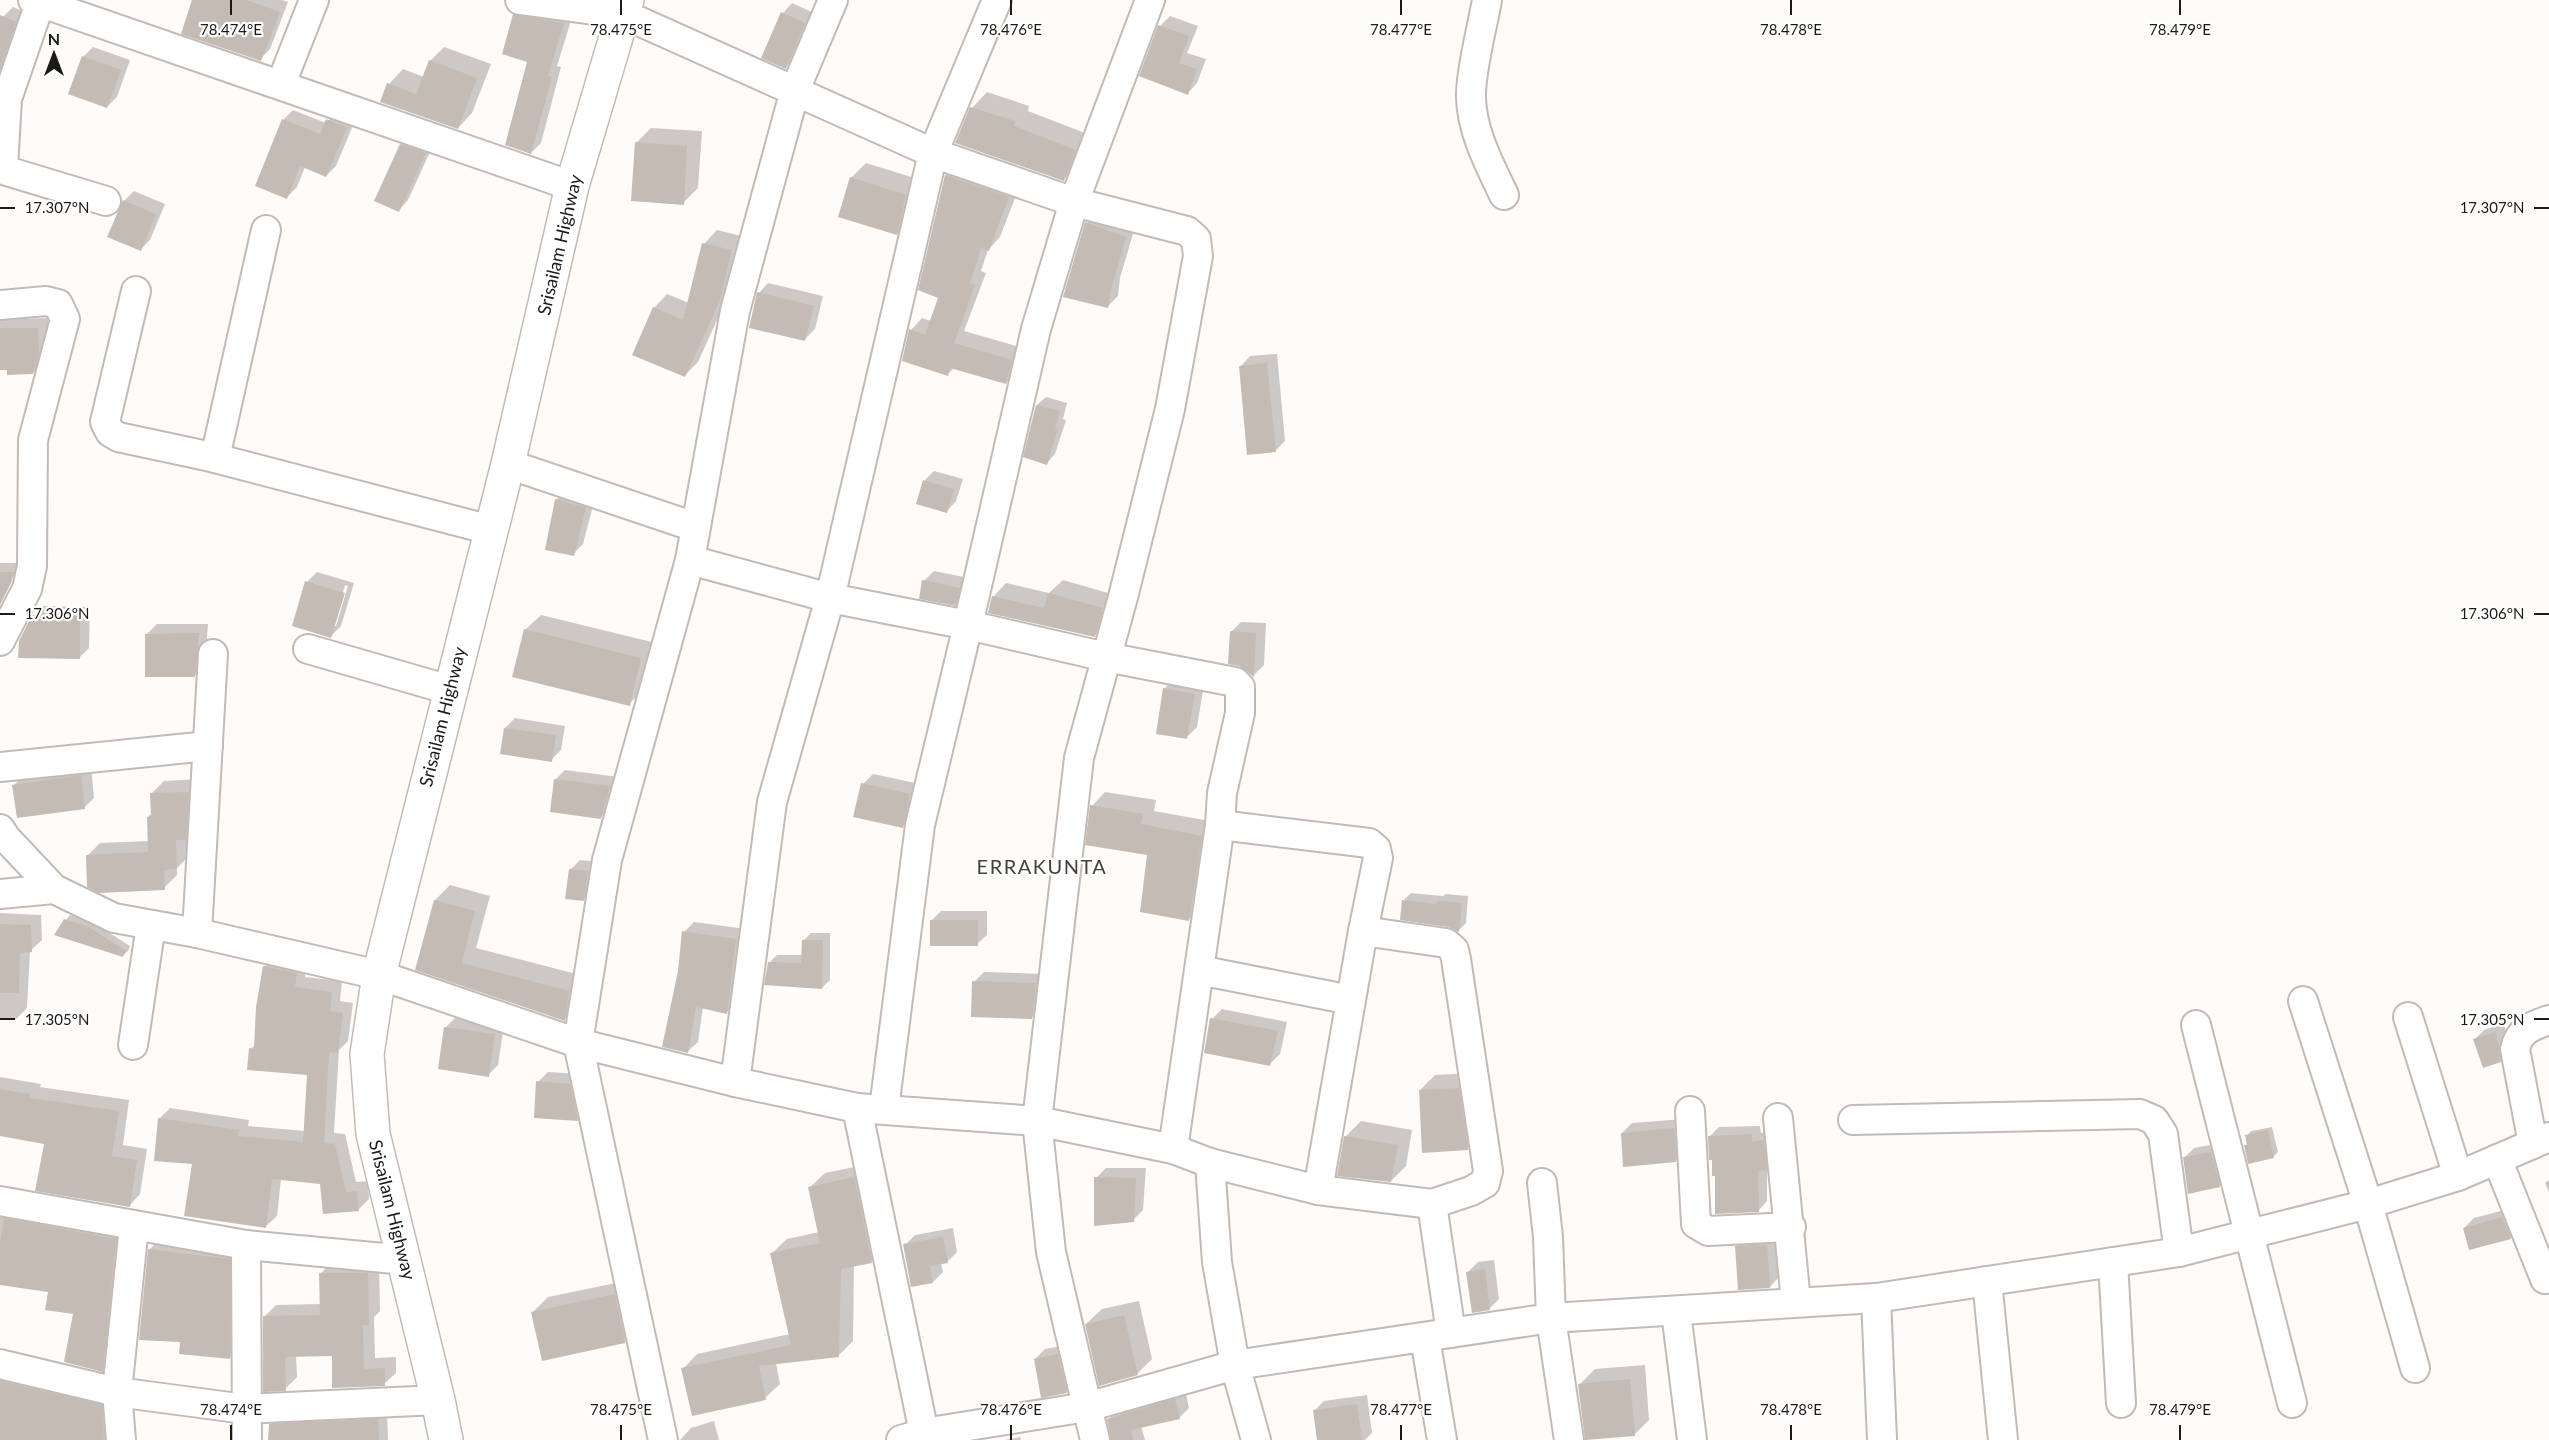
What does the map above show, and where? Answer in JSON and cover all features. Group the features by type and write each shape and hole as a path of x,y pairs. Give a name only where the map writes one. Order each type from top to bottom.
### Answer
{"highway":[{"name":"Srisailam Highway","path":"446,1440 405,1260 373,1134 367,1053 379,975 508,464 572,186 625,7"}],"street":[{"path":"281,84 314,0"},
{"path":"520,0 625,7 795,90 933,153 1074,202 1187,231 1196,239 1198,247 1170,409 1079,758 1037,1121 1051,1252 1095,1440"},
{"path":"663,1440 578,1043 607,860 690,560 735,311 795,90 833,0"},
{"path":"735,1082 772,801 830,598 933,153 997,0"},
{"path":"1150,0 1074,202 1036,329 920,825 870,1108 913,1437 1087,1407 1235,1365 1551,1318 1876,1298 2179,1252 2249,1235 2368,1204 2458,1176 2541,1140 2515,1049 2517,1039 2523,1032 2549,1020"},
{"path":"1487,0 1471,93 1475,122 1485,156 1504,195"},
{"path":"106,201 2,168 3,98 38,1 572,186"},
{"path":"214,458 266,230"},
{"path":"136,291 105,422 110,432 118,437 214,458 491,530"},
{"path":"0,305 46,301 58,304 65,319 33,440 32,566 27,589 0,641"},
{"path":"508,464 695,527"},
{"path":"690,560 830,598 1235,682 1240,687 1240,713 1222,793 1220,825 1173,1149"},
{"path":"309,649 450,690"},
{"path":"197,933 213,654"},
{"path":"0,767 208,746"},
{"path":"1220,825 1369,843 1376,849 1378,858 1318,1190"},
{"path":"0,829 54,889 114,918 197,933 379,975 578,1043 735,1082 870,1108 1037,1121 1173,1149 1210,1164 1318,1190 1432,1204 1471,1191 1485,1183 1488,1171 1454,950 1446,943 1363,931"},
{"path":"0,894 54,889"},
{"path":"133,1045 151,925"},
{"path":"1199,970 1351,1000"},
{"path":"2303,1001 2368,1204 2415,1368"},
{"path":"2408,1017 2458,1176"},
{"path":"2196,1025 2292,1403"},
{"path":"1690,1111 1696,1224 1708,1231 1791,1227"},
{"path":"1852,1120 2140,1114 2154,1120 2163,1134 2179,1252"},
{"path":"1778,1118 1791,1227 1796,1302"},
{"path":"2497,1159 2545,1279"},
{"path":"1210,1164 1217,1263 1235,1365 1256,1440"},
{"path":"1542,1183 1548,1237 1551,1318 1569,1440"},
{"path":"0,1201 246,1245 405,1260"},
{"path":"1432,1204 1442,1440"},
{"path":"121,1440 117,1392 134,1226"},
{"path":"246,1245 245,1409 247,1440"},
{"path":"2113,1262 2121,1403"},
{"path":"1987,1281 2003,1440"},
{"path":"1876,1298 1882,1440"},
{"path":"1676,1312 1692,1440"},
{"path":"0,1364 117,1392 245,1409 438,1400"}],"building":[{"path":"192,0 247,0 280,12 261,61 181,34"},
{"path":"781,12 805,23 786,69 761,58"},
{"path":"513,14 564,23 548,76 552,77 531,154 505,145 527,62 502,54"},
{"path":"0,15 16,22 0,69"},
{"path":"1158,25 1189,36 1179,63 1197,69 1188,95 1139,76"},
{"path":"82,56 121,70 107,108 68,94"},
{"path":"429,60 477,78 458,129 380,102 387,83 416,94"},
{"path":"970,107 1015,121 1014,126 1076,150 1064,181 955,143"},
{"path":"282,119 320,134 326,119 347,128 326,177 300,166 287,199 255,186"},
{"path":"635,142 687,146 684,205 631,201"},
{"path":"400,144 426,153 399,212 374,201"},
{"path":"945,175 1009,197 989,251 981,248 970,283 975,285 954,343 1012,360 1006,384 950,368 948,376 902,361 909,329 925,335 938,298 918,290"},
{"path":"850,177 906,195 897,235 838,217"},
{"path":"123,200 156,214 141,251 107,237"},
{"path":"1085,222 1126,237 1108,308 1063,297"},
{"path":"702,243 732,250 720,300 685,377 632,355 653,307 683,320"},
{"path":"757,292 814,306 805,341 749,328"},
{"path":"0,328 38,328 39,354 33,374 7,375 7,370 0,370"},
{"path":"1267,363 1276,452 1247,455 1239,366"},
{"path":"1036,405 1060,411 1055,428 1058,429 1047,465 1023,457"},
{"path":"923,480 954,489 947,513 916,504"},
{"path":"555,499 586,508 574,556 545,550"},
{"path":"0,572 14,572 0,605"},
{"path":"922,580 960,588 956,606 919,599"},
{"path":"305,581 345,593 331,638 292,626"},
{"path":"1048,593 1103,608 1095,637 988,613 992,596 1044,608"},
{"path":"32,615 80,616 80,659 18,658 19,641"},
{"path":"524,629 641,658 630,706 512,677"},
{"path":"1230,631 1256,633 1254,677 1239,666 1228,664"},
{"path":"199,633 195,677 145,677 145,634"},
{"path":"1163,688 1195,694 1187,739 1156,734"},
{"path":"504,728 556,735 552,762 500,754"},
{"path":"81,775 85,809 17,818 12,785"},
{"path":"554,779 610,786 601,819 550,812"},
{"path":"861,783 910,794 903,828 853,817"},
{"path":"189,792 186,840 176,840 177,869 164,870 165,890 99,893 87,887 86,855 148,852 147,817 151,816 150,793"},
{"path":"1090,805 1143,814 1141,824 1202,836 1189,921 1140,912 1147,855 1085,845"},
{"path":"569,869 588,871 584,901 565,899"},
{"path":"434,900 475,911 462,963 569,991 565,1021 415,970"},
{"path":"1402,900 1436,904 1437,901 1462,903 1459,932 1448,927 1400,920"},
{"path":"64,919 87,926 126,951 123,957 54,935"},
{"path":"930,920 978,920 978,946 930,946"},
{"path":"0,924 31,925 32,952 20,953 19,993 0,993"},
{"path":"682,931 736,939 727,1014 696,1007 688,1053 662,1047 678,971"},
{"path":"802,940 823,940 822,989 764,985 768,962 801,963"},
{"path":"263,966 297,973 295,987 332,992 330,1011 343,1013 338,1053 329,1052 324,1143 335,1144 346,1192 357,1191 359,1211 323,1214 320,1184 272,1179 266,1228 184,1216 192,1164 154,1161 158,1118 239,1130 238,1136 303,1142 307,1075 247,1070 249,1048 254,1049 256,1007"},
{"path":"972,981 1036,983 1032,1019 971,1017"},
{"path":"1210,1018 1278,1031 1270,1066 1204,1053"},
{"path":"444,1027 495,1034 489,1077 438,1069"},
{"path":"2495,1032 2501,1062 2483,1068 2473,1039"},
{"path":"536,1081 570,1084 578,1121 534,1118"},
{"path":"1459,1088 1468,1150 1422,1153 1419,1090"},
{"path":"0,1089 30,1094 30,1098 119,1111 112,1156 137,1160 130,1207 35,1191 44,1144 0,1136"},
{"path":"1674,1128 1676,1162 1623,1167 1621,1133"},
{"path":"2268,1130 2274,1158 2248,1164 2244,1145 2247,1145 2245,1135"},
{"path":"1752,1134 1752,1142 1764,1140 1767,1170 1758,1171 1759,1212 1715,1214 1715,1176 1712,1176 1712,1160 1709,1160 1708,1136"},
{"path":"1344,1136 1398,1145 1391,1182 1337,1176"},
{"path":"2211,1152 2220,1187 2188,1194 2183,1157"},
{"path":"854,1177 872,1263 841,1269 839,1357 759,1366 766,1400 692,1416 681,1368 791,1345 770,1253 820,1243 808,1187"},
{"path":"1094,1177 1136,1178 1134,1222 1094,1226"},
{"path":"2502,1217 2511,1239 2469,1250 2463,1228"},
{"path":"4,1218 116,1239 103,1372 64,1362 73,1314 45,1310 48,1292 0,1285 0,1244"},
{"path":"943,1237 948,1263 930,1266 933,1283 911,1287 903,1244"},
{"path":"1767,1245 1770,1288 1738,1290 1735,1246"},
{"path":"148,1249 230,1259 230,1359 179,1354 180,1342 139,1340"},
{"path":"1485,1269 1490,1310 1472,1313 1466,1272"},
{"path":"319,1273 368,1273 369,1325 363,1325 364,1369 385,1368 385,1386 332,1388 332,1356 285,1357 286,1391 263,1392 263,1316 320,1315"},
{"path":"615,1294 625,1343 542,1361 531,1312"},
{"path":"1124,1315 1138,1375 1099,1386 1085,1324"},
{"path":"1058,1354 1067,1393 1041,1398 1034,1359"},
{"path":"1630,1379 1635,1436 1585,1440 1578,1384"},
{"path":"0,1381 102,1405 104,1440 0,1440"},
{"path":"1175,1399 1180,1419 1131,1430 1133,1440 1111,1440 1107,1419"},
{"path":"1357,1404 1362,1440 1317,1440 1313,1410"},
{"path":"378,1419 379,1440 268,1440 269,1424"}],"district":[{"name":"ERRAKUNTA","path":"1042,867"}]}
